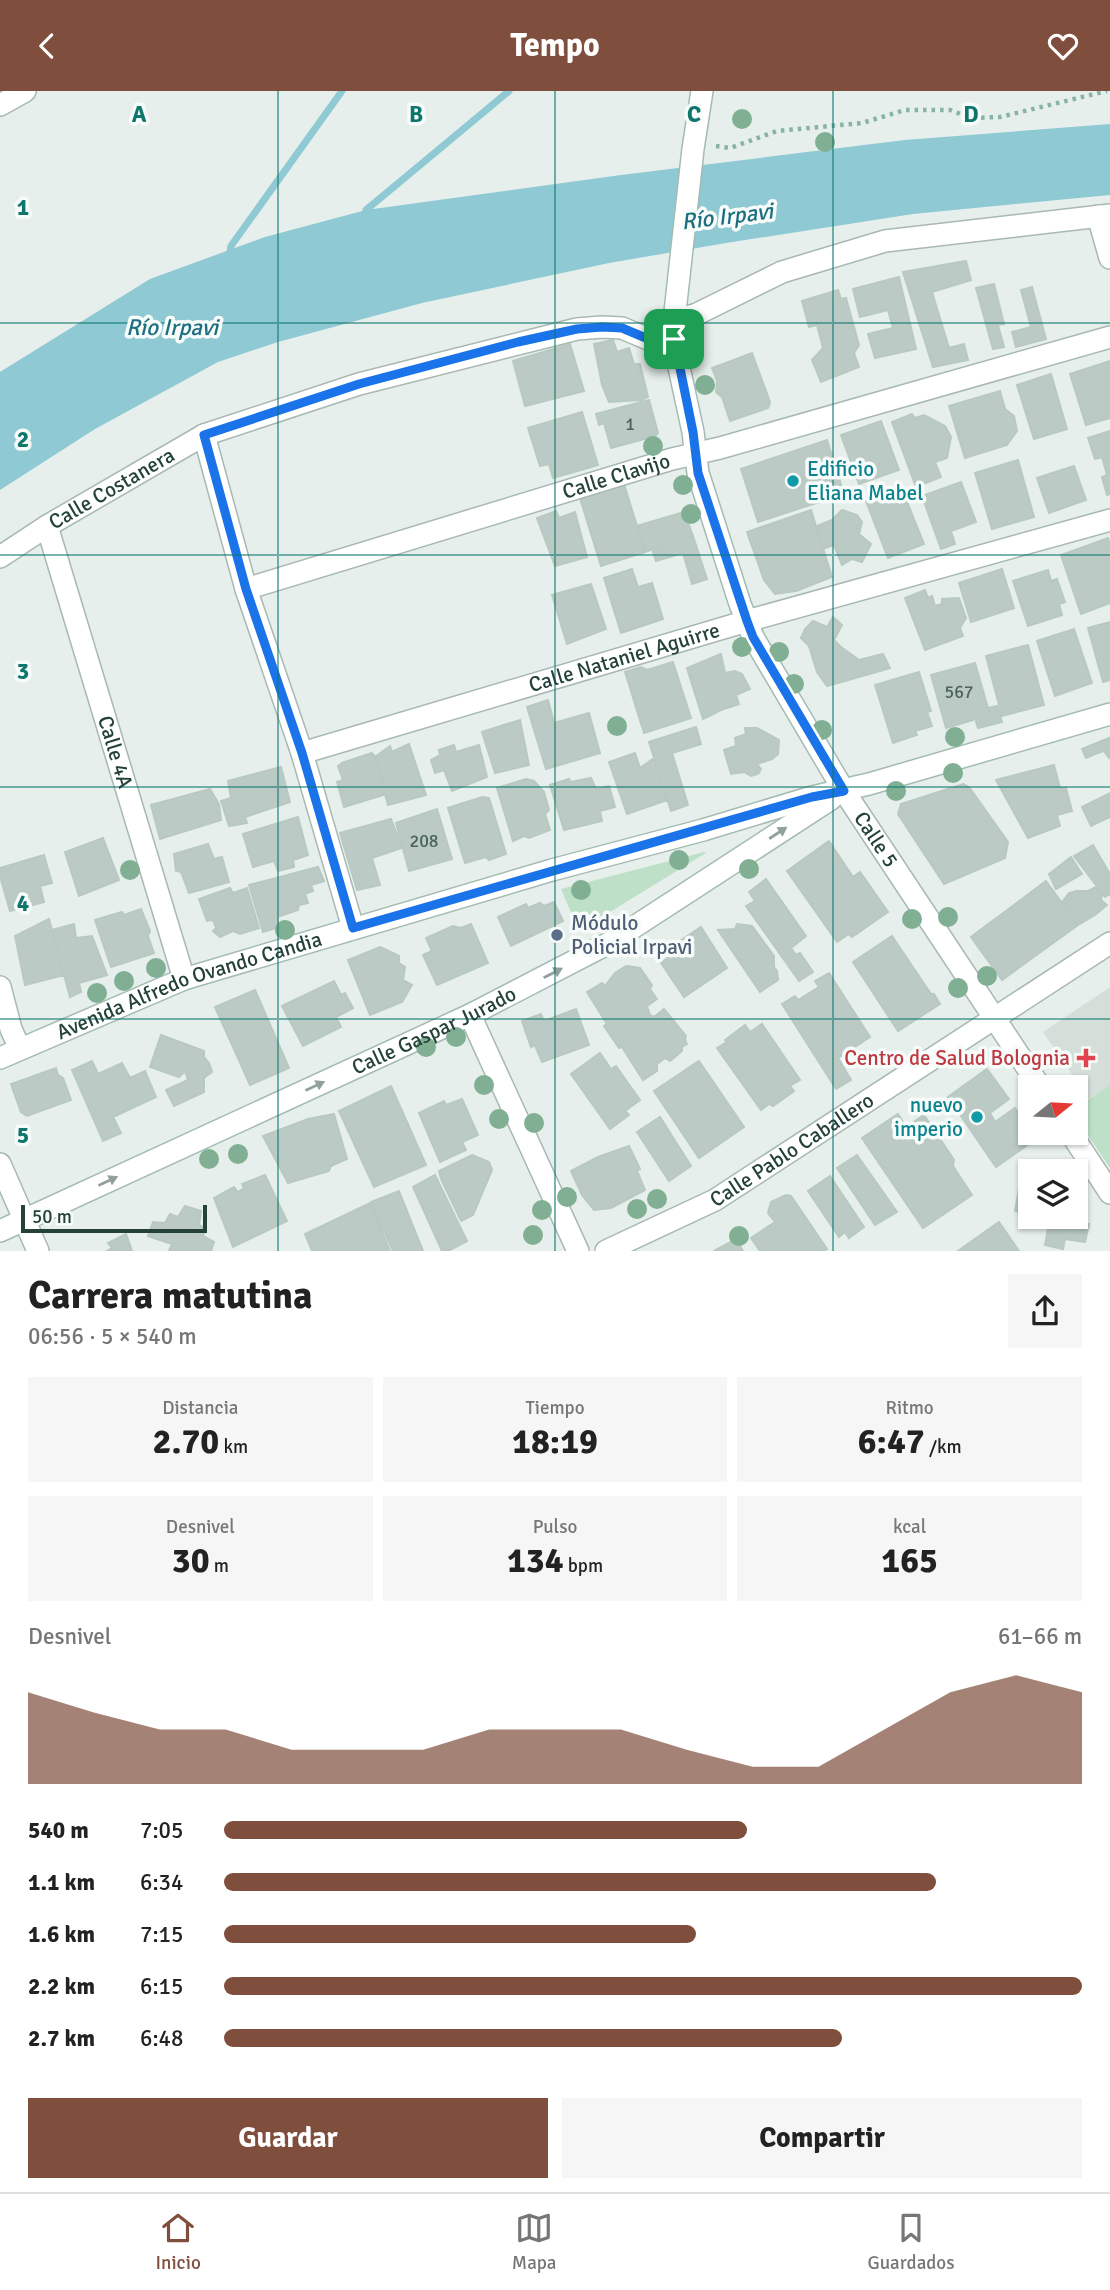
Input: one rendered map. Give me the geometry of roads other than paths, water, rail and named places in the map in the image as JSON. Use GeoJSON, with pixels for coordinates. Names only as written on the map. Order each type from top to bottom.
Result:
{"type":"FeatureCollection","features":[{"type":"Feature","properties":{"kind":"street"},"geometry":{"type":"LineString","coordinates":[[0,105],[25,91]]}},
{"type":"Feature","properties":{"kind":"street","name":"Calle 5"},"geometry":{"type":"LineString","coordinates":[[702,91],[701,147],[676,295],[674,330],[698,473],[747,621],[753,637],[844,791],[1032,1075]]}},
{"type":"Feature","properties":{"kind":"street"},"geometry":{"type":"LineString","coordinates":[[674,330],[697,314],[782,272],[885,241],[1104,216],[1110,258]]}},
{"type":"Feature","properties":{"kind":"street","name":"Calle Costanera"},"geometry":{"type":"LineString","coordinates":[[0,557],[47,526],[204,435],[359,384],[577,329],[622,328],[653,341],[674,330]]}},
{"type":"Feature","properties":{"kind":"street","name":"Calle Clavijo"},"geometry":{"type":"LineString","coordinates":[[246,589],[695,453],[1110,337]]}},
{"type":"Feature","properties":{"kind":"street"},"geometry":{"type":"LineString","coordinates":[[204,435],[246,589],[302,753],[353,928]]}},
{"type":"Feature","properties":{"kind":"street","name":"Calle Nataniel Aguirre"},"geometry":{"type":"LineString","coordinates":[[302,753],[747,621],[1110,520]]}},
{"type":"Feature","properties":{"kind":"street","name":"Calle 4A"},"geometry":{"type":"LineString","coordinates":[[47,526],[184,979]]}},
{"type":"Feature","properties":{"kind":"street","name":"Avenida Alfredo Ovando Candia"},"geometry":{"type":"LineString","coordinates":[[0,1058],[184,979],[353,928],[1110,714]]}},
{"type":"Feature","properties":{"kind":"street","name":"Calle Gaspar Jurado"},"geometry":{"type":"LineString","coordinates":[[0,1231],[470,1014],[611,942],[844,791]]}},
{"type":"Feature","properties":{"kind":"street","name":"Calle Pablo Caballero"},"geometry":{"type":"LineString","coordinates":[[606,1251],[715,1200],[1110,943]]}},
{"type":"Feature","properties":{"kind":"street"},"geometry":{"type":"LineString","coordinates":[[0,987],[11,1029],[20,1049]]}},
{"type":"Feature","properties":{"kind":"street"},"geometry":{"type":"LineString","coordinates":[[470,1014],[578,1251]]}},
{"type":"Feature","properties":{"kind":"street"},"geometry":{"type":"LineString","coordinates":[[1079,1145],[1110,1193]]}},
{"type":"Feature","properties":{"kind":"street"},"geometry":{"type":"LineString","coordinates":[[0,1164],[38,1251]]}},
{"type":"Feature","properties":{"kind":"water","name":"Río Irpavi"},"geometry":{"type":"Polygon","coordinates":[[[1110,124],[1110,195],[913,214],[726,243],[609,263],[422,303],[278,342],[218,362],[95,429],[0,490],[0,372],[150,279],[265,237],[366,210],[621,175],[905,140],[1110,124]]]}},
{"type":"Feature","properties":{"kind":"waterway"},"geometry":{"type":"LineString","coordinates":[[229,258],[231,246],[342,91]]}},
{"type":"Feature","properties":{"kind":"waterway"},"geometry":{"type":"LineString","coordinates":[[364,219],[366,210],[509,91]]}},
{"type":"Feature","properties":{"kind":"place","name":"Edificio Eliana Mabel"},"geometry":{"type":"Point","coordinates":[793,481]}},
{"type":"Feature","properties":{"kind":"place","name":"Módulo Policial Irpavi"},"geometry":{"type":"Point","coordinates":[557,935]}},
{"type":"Feature","properties":{"kind":"place","name":"Centro de Salud Bolognia"},"geometry":{"type":"Point","coordinates":[1086,1058]}},
{"type":"Feature","properties":{"kind":"place","name":"nuevo imperio"},"geometry":{"type":"Point","coordinates":[977,1117]}}]}
